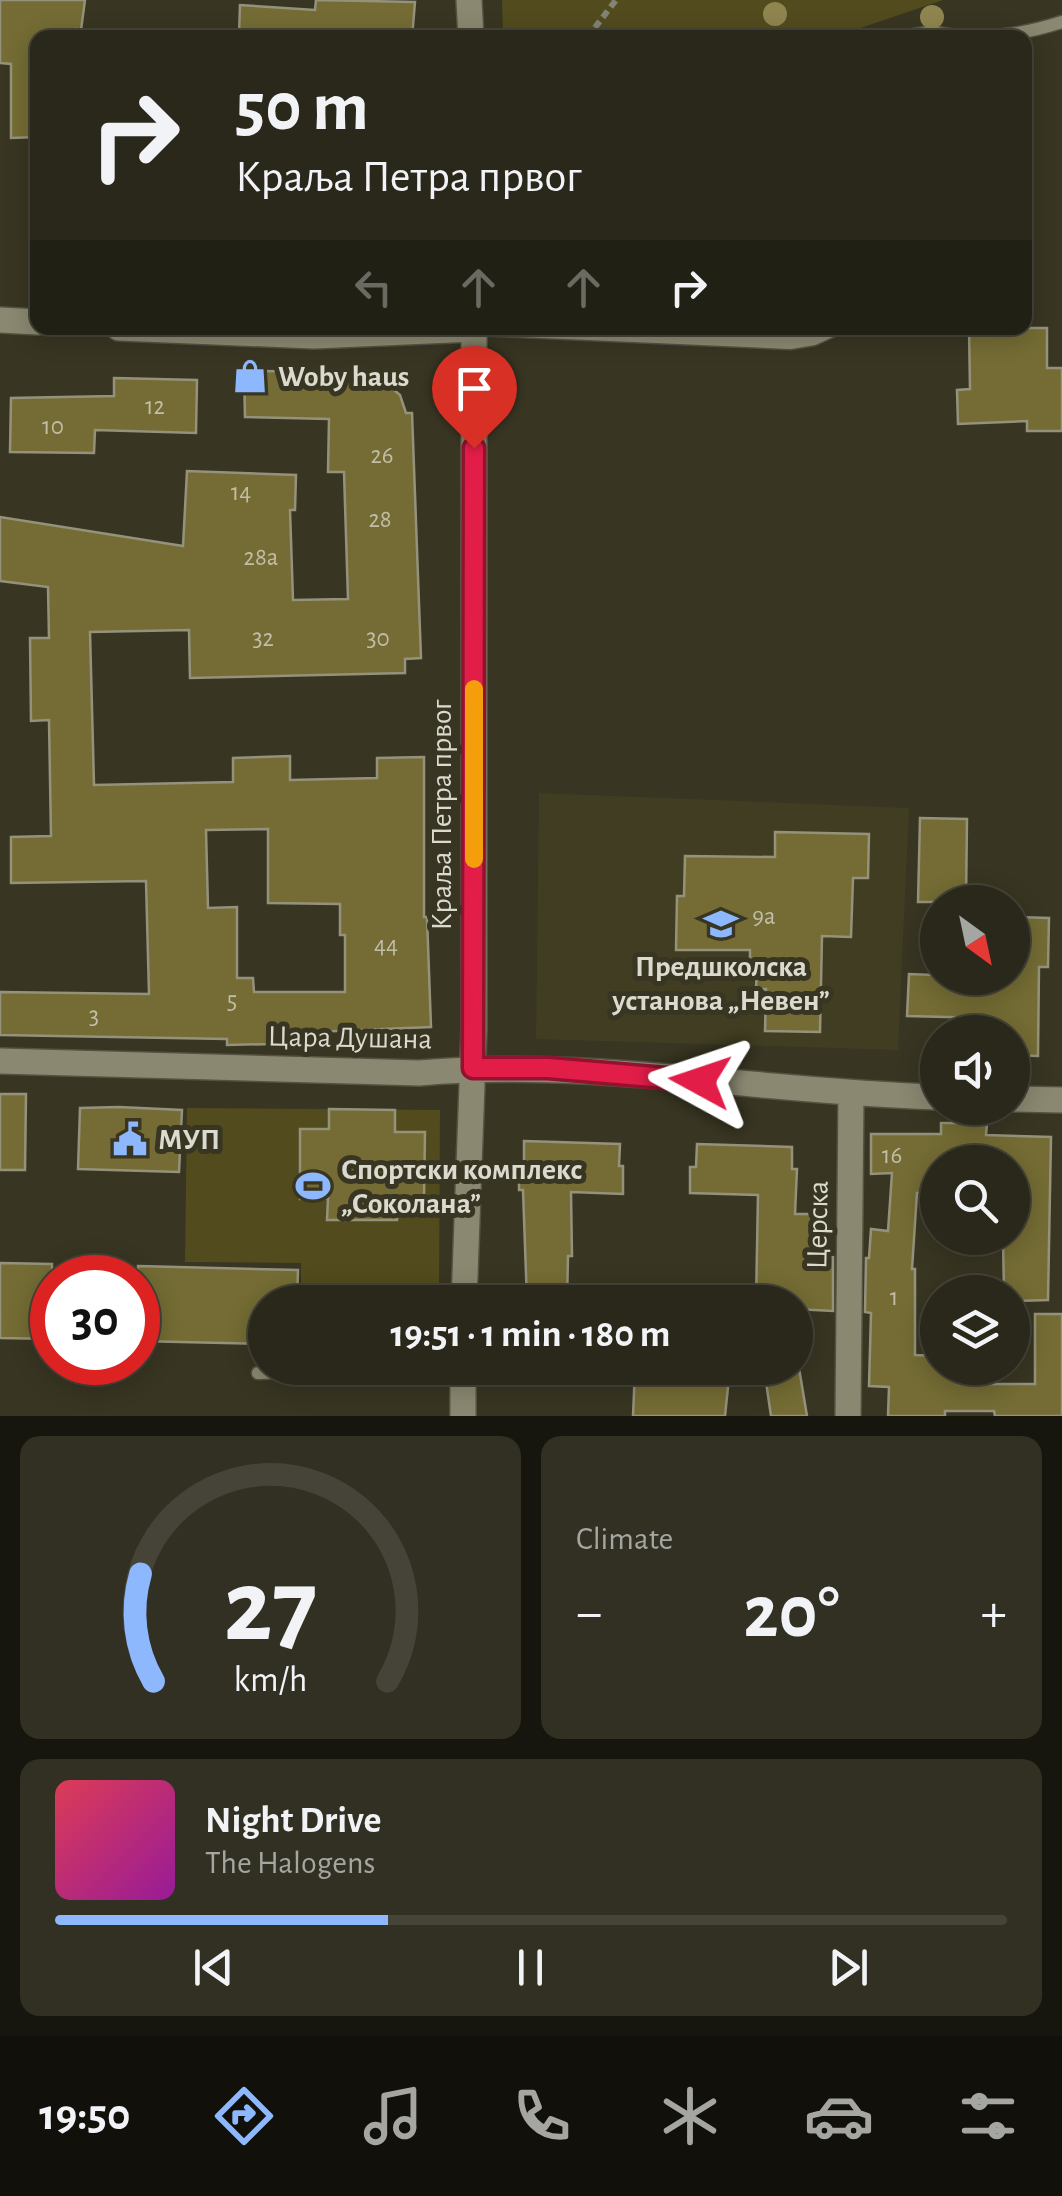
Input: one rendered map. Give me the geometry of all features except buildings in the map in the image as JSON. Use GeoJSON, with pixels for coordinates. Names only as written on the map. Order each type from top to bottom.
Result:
{"type":"FeatureCollection","features":[{"type":"Feature","properties":{"kind":"street"},"geometry":{"type":"LineString","coordinates":[[468,0],[470,30]]}},
{"type":"Feature","properties":{"kind":"street"},"geometry":{"type":"LineString","coordinates":[[0,320],[30,322]]}},
{"type":"Feature","properties":{"kind":"street"},"geometry":{"type":"LineString","coordinates":[[290,335],[334,335]]}},
{"type":"Feature","properties":{"kind":"street","name":"Краља Петра првог"},"geometry":{"type":"LineString","coordinates":[[464,1285],[473,1068],[474,335]]}},
{"type":"Feature","properties":{"kind":"street","name":"Цара Душана"},"geometry":{"type":"LineString","coordinates":[[0,1061],[420,1073],[548,1068],[920,1096]]}},
{"type":"Feature","properties":{"kind":"street","name":"Церска"},"geometry":{"type":"LineString","coordinates":[[848,1416],[851,1094]]}},
{"type":"Feature","properties":{"kind":"street"},"geometry":{"type":"LineString","coordinates":[[1030,1099],[1062,1100]]}},
{"type":"Feature","properties":{"kind":"street"},"geometry":{"type":"LineString","coordinates":[[463,1385],[464,1416]]}},
{"type":"Feature","properties":{"kind":"lane"},"geometry":{"type":"LineString","coordinates":[[1032,31],[1062,22]]}},
{"type":"Feature","properties":{"kind":"lane"},"geometry":{"type":"LineString","coordinates":[[621,335],[790,343],[823,335]]}},
{"type":"Feature","properties":{"kind":"path"},"geometry":{"type":"LineString","coordinates":[[592,30],[616,0]]}},
{"type":"Feature","properties":{"kind":"shaded area"},"geometry":{"type":"Polygon","coordinates":[[[502,0],[943,0],[855,30],[503,30],[502,0]]]}},
{"type":"Feature","properties":{"kind":"shaded area","name":"Предшколска установа „Невен”"},"geometry":{"type":"Polygon","coordinates":[[[539,793],[909,808],[898,1050],[536,1039],[539,793]]]}},
{"type":"Feature","properties":{"kind":"shaded area","name":"Спортски комплекс „Соколана”"},"geometry":{"type":"Polygon","coordinates":[[[187,1108],[440,1110],[439,1285],[301,1285],[301,1263],[185,1262],[187,1108]]]}},
{"type":"Feature","properties":{"kind":"slow traffic"},"geometry":{"type":"LineString","coordinates":[[474,689],[474,859]]}},
{"type":"Feature","properties":{"kind":"place","name":"Woby haus"},"geometry":{"type":"Point","coordinates":[250,376]}},
{"type":"Feature","properties":{"kind":"place","name":"Предшколска установа „Невен”"},"geometry":{"type":"Point","coordinates":[721,924]}},
{"type":"Feature","properties":{"kind":"place","name":"МУП"},"geometry":{"type":"Point","coordinates":[130,1139]}},
{"type":"Feature","properties":{"kind":"place","name":"Спортски комплекс „Соколана”"},"geometry":{"type":"Point","coordinates":[313,1186]}},
{"type":"Feature","properties":{"kind":"route"},"geometry":{"type":"LineString","coordinates":[[474,448],[473,1068],[548,1068],[700,1081]]}}]}
